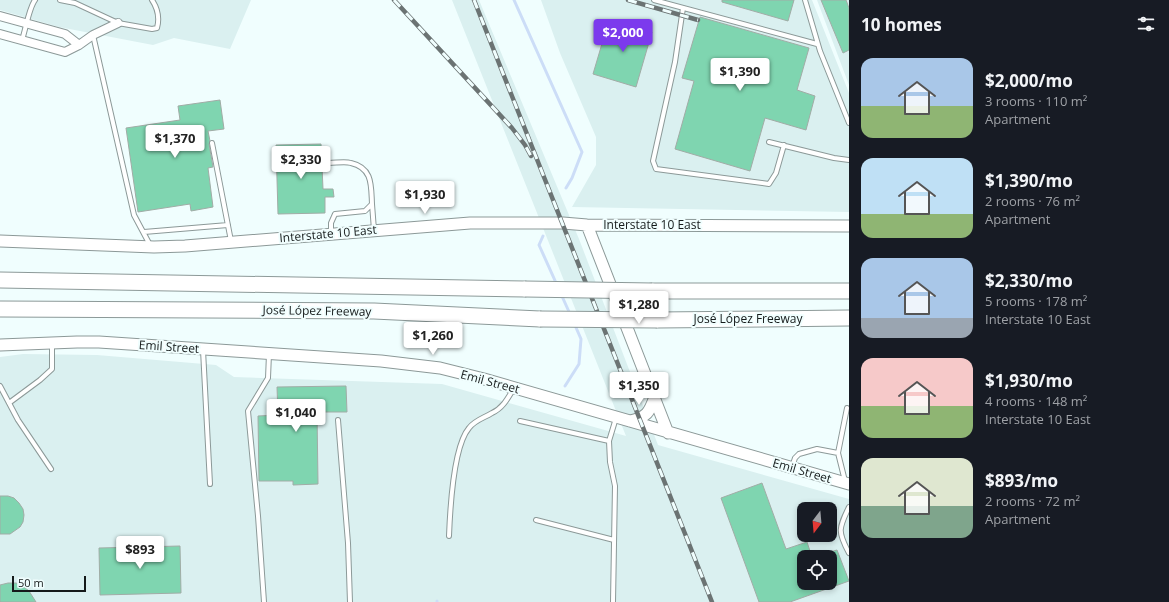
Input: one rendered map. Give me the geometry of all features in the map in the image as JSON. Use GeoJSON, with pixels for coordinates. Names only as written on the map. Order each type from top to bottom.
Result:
{"type":"FeatureCollection","features":[{"type":"Feature","properties":{"kind":"highway"},"geometry":{"type":"LineString","coordinates":[[0,280],[652,291],[849,291]]}},
{"type":"Feature","properties":{"kind":"highway","name":"José López Freeway"},"geometry":{"type":"LineString","coordinates":[[0,308],[374,312],[540,319],[657,320],[849,318]]}},
{"type":"Feature","properties":{"kind":"main road","name":"Interstate 10 East"},"geometry":{"type":"LineString","coordinates":[[0,241],[152,247],[492,222],[562,223],[587,225],[849,226]]}},
{"type":"Feature","properties":{"kind":"main road"},"geometry":{"type":"LineString","coordinates":[[587,225],[668,433]]}},
{"type":"Feature","properties":{"kind":"main road","name":"Emil Street"},"geometry":{"type":"LineString","coordinates":[[1,347],[52,342],[98,342],[432,367],[484,379],[847,484]]}},
{"type":"Feature","properties":{"kind":"main road"},"geometry":{"type":"LineString","coordinates":[[629,422],[646,416],[651,410],[655,398]]}},
{"type":"Feature","properties":{"kind":"street"},"geometry":{"type":"LineString","coordinates":[[0,16],[65,34],[79,45]]}},
{"type":"Feature","properties":{"kind":"street"},"geometry":{"type":"LineString","coordinates":[[0,34],[65,52],[79,45],[93,35],[118,23]]}},
{"type":"Feature","properties":{"kind":"lane"},"geometry":{"type":"LineString","coordinates":[[21,40],[27,24],[31,5],[35,0]]}},
{"type":"Feature","properties":{"kind":"lane"},"geometry":{"type":"LineString","coordinates":[[60,0],[75,1],[118,23],[152,29],[157,28],[159,16],[156,6],[152,0]]}},
{"type":"Feature","properties":{"kind":"lane"},"geometry":{"type":"LineString","coordinates":[[654,0],[817,44]]}},
{"type":"Feature","properties":{"kind":"lane"},"geometry":{"type":"LineString","coordinates":[[805,0],[817,44],[849,123]]}},
{"type":"Feature","properties":{"kind":"lane"},"geometry":{"type":"LineString","coordinates":[[683,8],[675,62],[653,161],[656,169],[769,184],[776,173],[784,145]]}},
{"type":"Feature","properties":{"kind":"lane"},"geometry":{"type":"LineString","coordinates":[[93,35],[134,215],[152,247]]}},
{"type":"Feature","properties":{"kind":"lane"},"geometry":{"type":"LineString","coordinates":[[769,142],[834,158],[849,160]]}},
{"type":"Feature","properties":{"kind":"lane"},"geometry":{"type":"LineString","coordinates":[[212,143],[231,242]]}},
{"type":"Feature","properties":{"kind":"lane"},"geometry":{"type":"LineString","coordinates":[[329,163],[351,163],[365,170],[370,180],[374,231]]}},
{"type":"Feature","properties":{"kind":"lane"},"geometry":{"type":"LineString","coordinates":[[331,234],[331,223],[335,214],[365,212],[372,204]]}},
{"type":"Feature","properties":{"kind":"lane"},"geometry":{"type":"LineString","coordinates":[[144,232],[228,225]]}},
{"type":"Feature","properties":{"kind":"lane"},"geometry":{"type":"LineString","coordinates":[[9,403],[52,369],[52,342]]}},
{"type":"Feature","properties":{"kind":"lane"},"geometry":{"type":"LineString","coordinates":[[203,349],[210,484]]}},
{"type":"Feature","properties":{"kind":"lane"},"geometry":{"type":"LineString","coordinates":[[264,602],[248,411],[268,378],[269,354]]}},
{"type":"Feature","properties":{"kind":"lane"},"geometry":{"type":"LineString","coordinates":[[0,386],[18,420],[51,469]]}},
{"type":"Feature","properties":{"kind":"lane"},"geometry":{"type":"LineString","coordinates":[[448,536],[457,459],[468,429],[478,420],[493,413],[504,404],[514,388]]}},
{"type":"Feature","properties":{"kind":"lane"},"geometry":{"type":"LineString","coordinates":[[847,408],[838,452],[847,484]]}},
{"type":"Feature","properties":{"kind":"lane"},"geometry":{"type":"LineString","coordinates":[[613,602],[615,486],[610,462],[609,441],[616,418]]}},
{"type":"Feature","properties":{"kind":"lane"},"geometry":{"type":"LineString","coordinates":[[338,420],[348,543],[350,602]]}},
{"type":"Feature","properties":{"kind":"lane"},"geometry":{"type":"LineString","coordinates":[[520,421],[609,441]]}},
{"type":"Feature","properties":{"kind":"lane"},"geometry":{"type":"LineString","coordinates":[[792,468],[795,458],[800,454],[817,449],[838,452]]}},
{"type":"Feature","properties":{"kind":"lane"},"geometry":{"type":"LineString","coordinates":[[849,507],[840,528],[844,544],[849,553]]}},
{"type":"Feature","properties":{"kind":"lane"},"geometry":{"type":"LineString","coordinates":[[536,520],[614,540]]}},
{"type":"Feature","properties":{"kind":"shaded area"},"geometry":{"type":"Polygon","coordinates":[[[0,0],[251,0],[230,49],[174,38],[153,45],[59,27],[0,10],[0,0]]]}},
{"type":"Feature","properties":{"kind":"shaded area"},"geometry":{"type":"Polygon","coordinates":[[[452,0],[479,0],[579,239],[658,445],[849,499],[849,602],[0,602],[0,357],[23,354],[97,355],[216,365],[234,377],[442,384],[626,436],[452,0]]]}},
{"type":"Feature","properties":{"kind":"shaded area"},"geometry":{"type":"Polygon","coordinates":[[[541,0],[812,0],[849,93],[849,212],[572,207],[596,165],[596,137],[560,53],[541,0]]]}},
{"type":"Feature","properties":{"kind":"shaded area"},"geometry":{"type":"Polygon","coordinates":[[[817,0],[849,0],[849,85],[817,0]]]}},
{"type":"Feature","properties":{"kind":"building"},"geometry":{"type":"Polygon","coordinates":[[[722,0],[794,0],[788,21],[722,2],[722,0]]]}},
{"type":"Feature","properties":{"kind":"building"},"geometry":{"type":"Polygon","coordinates":[[[821,0],[846,0],[849,8],[849,50],[843,53],[821,0]]]}},
{"type":"Feature","properties":{"kind":"building"},"geometry":{"type":"Polygon","coordinates":[[[700,17],[809,48],[797,90],[815,96],[806,130],[765,118],[750,171],[675,149],[694,81],[682,78],[700,17]]]}},
{"type":"Feature","properties":{"kind":"building"},"geometry":{"type":"Polygon","coordinates":[[[609,20],[652,32],[636,87],[593,74],[609,20]]]}},
{"type":"Feature","properties":{"kind":"building"},"geometry":{"type":"Polygon","coordinates":[[[220,100],[224,129],[208,131],[213,167],[208,168],[213,207],[191,211],[190,204],[138,212],[126,128],[180,120],[178,106],[220,100]]]}},
{"type":"Feature","properties":{"kind":"building"},"geometry":{"type":"Polygon","coordinates":[[[321,144],[323,189],[333,189],[334,197],[325,197],[325,213],[278,214],[276,145],[321,144]]]}},
{"type":"Feature","properties":{"kind":"building"},"geometry":{"type":"Polygon","coordinates":[[[346,386],[347,412],[317,412],[318,484],[293,485],[293,481],[259,481],[258,416],[278,415],[277,387],[346,386]]]}},
{"type":"Feature","properties":{"kind":"building"},"geometry":{"type":"Polygon","coordinates":[[[762,483],[786,549],[807,542],[810,550],[797,550],[797,590],[824,590],[790,602],[759,602],[721,498],[762,483]]]}},
{"type":"Feature","properties":{"kind":"building"},"geometry":{"type":"Polygon","coordinates":[[[0,496],[14,498],[23,509],[23,522],[20,527],[10,534],[0,534],[0,496]]]}},
{"type":"Feature","properties":{"kind":"building"},"geometry":{"type":"Polygon","coordinates":[[[180,546],[181,593],[100,595],[99,548],[180,546]]]}},
{"type":"Feature","properties":{"kind":"building"},"geometry":{"type":"Polygon","coordinates":[[[837,550],[849,581],[837,585],[837,550]]]}},
{"type":"Feature","properties":{"kind":"building"},"geometry":{"type":"Polygon","coordinates":[[[16,583],[23,586],[29,591],[36,602],[0,602],[0,585],[16,583]]]}},
{"type":"Feature","properties":{"kind":"waterway"},"geometry":{"type":"LineString","coordinates":[[514,0],[582,152],[572,178],[566,188]]}},
{"type":"Feature","properties":{"kind":"waterway"},"geometry":{"type":"LineString","coordinates":[[543,236],[539,245],[557,285]]}},
{"type":"Feature","properties":{"kind":"waterway"},"geometry":{"type":"LineString","coordinates":[[561,294],[570,314]]}},
{"type":"Feature","properties":{"kind":"waterway"},"geometry":{"type":"LineString","coordinates":[[565,386],[579,364],[581,339],[574,323]]}},
{"type":"Feature","properties":{"kind":"railway"},"geometry":{"type":"LineString","coordinates":[[394,0],[512,128],[525,145],[531,156]]}},
{"type":"Feature","properties":{"kind":"railway"},"geometry":{"type":"LineString","coordinates":[[474,0],[712,602]]}},
{"type":"Feature","properties":{"kind":"railway"},"geometry":{"type":"LineString","coordinates":[[628,0],[698,20]]}}]}
